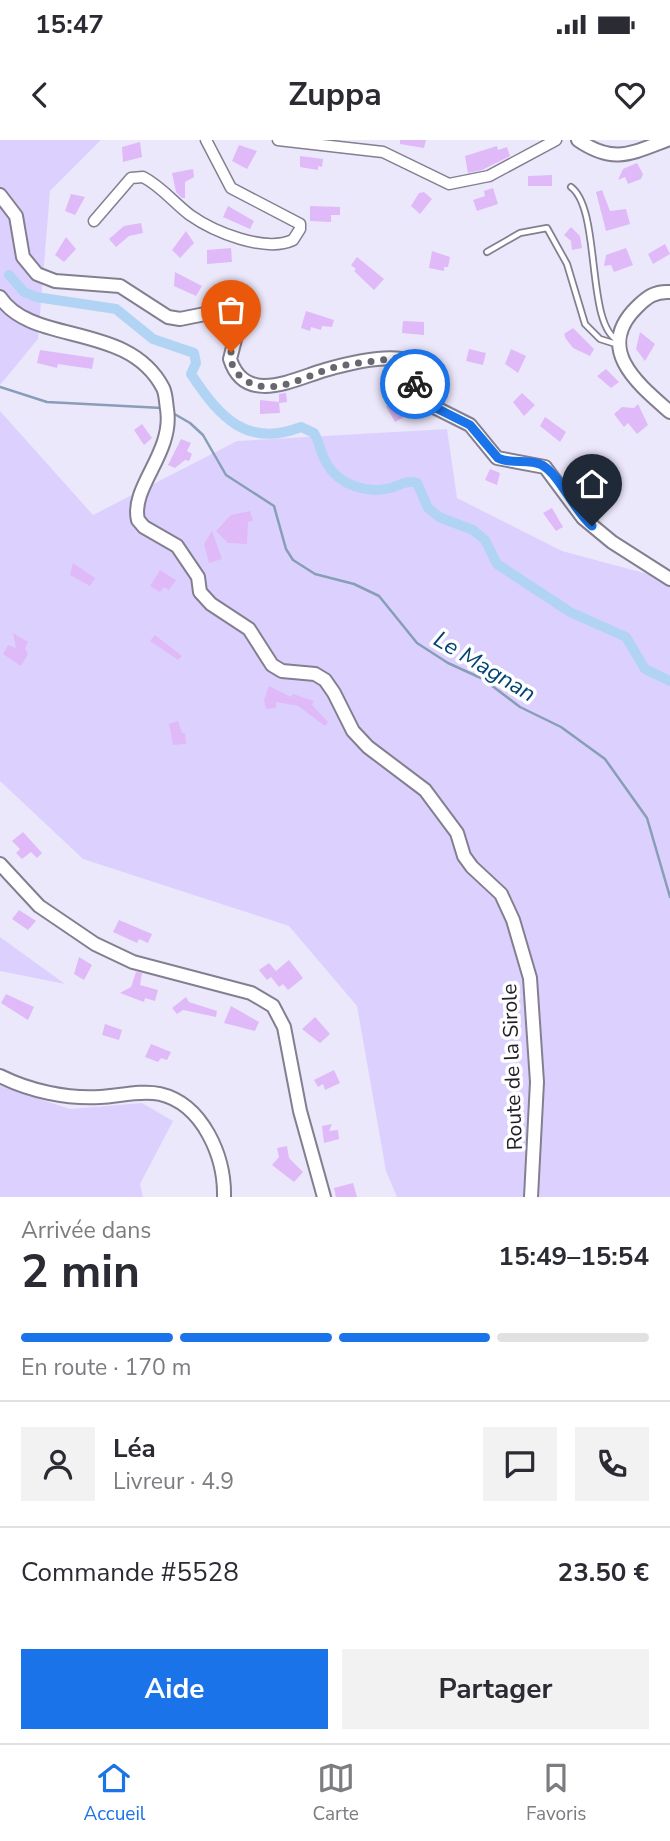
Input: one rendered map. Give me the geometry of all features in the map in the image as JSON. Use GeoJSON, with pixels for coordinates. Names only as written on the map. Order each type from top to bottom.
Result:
{"type":"FeatureCollection","features":[{"type":"Feature","properties":{"kind":"street"},"geometry":{"type":"LineString","coordinates":[[94,221],[131,178],[144,177],[190,215],[212,227],[268,244],[293,240],[300,229],[297,221],[231,188],[206,140]]}},
{"type":"Feature","properties":{"kind":"street"},"geometry":{"type":"LineString","coordinates":[[278,140],[383,152],[449,184],[476,180],[512,166],[556,140]]}},
{"type":"Feature","properties":{"kind":"street"},"geometry":{"type":"LineString","coordinates":[[578,140],[603,154],[616,156],[667,140]]}},
{"type":"Feature","properties":{"kind":"street"},"geometry":{"type":"LineString","coordinates":[[0,195],[16,216],[23,257],[37,275],[55,281],[110,284],[128,289],[168,317],[180,319],[215,312],[234,318],[238,328],[230,359],[238,374],[251,383],[268,387],[284,385],[333,368],[401,359],[428,404],[470,425],[498,458],[545,467],[583,518],[612,542],[670,579]]}},
{"type":"Feature","properties":{"kind":"street"},"geometry":{"type":"LineString","coordinates":[[670,292],[655,293],[640,304],[626,320],[619,343],[629,373],[670,412]]}},
{"type":"Feature","properties":{"kind":"street","name":"Route de la Sirole"},"geometry":{"type":"LineString","coordinates":[[0,297],[15,314],[33,323],[72,331],[126,352],[151,372],[164,390],[168,438],[139,498],[138,520],[144,527],[177,546],[194,570],[200,592],[211,604],[249,629],[272,665],[282,671],[315,674],[325,680],[334,692],[353,732],[368,747],[425,790],[457,833],[464,856],[472,867],[501,894],[513,920],[530,978],[537,1082],[531,1197]]}},
{"type":"Feature","properties":{"kind":"street"},"geometry":{"type":"LineString","coordinates":[[0,864],[46,912],[104,949],[133,962],[243,990],[274,1006],[284,1027],[300,1111],[324,1197]]}},
{"type":"Feature","properties":{"kind":"street"},"geometry":{"type":"LineString","coordinates":[[0,1076],[24,1086],[61,1094],[99,1097],[151,1093],[178,1101],[194,1113],[209,1137],[221,1165],[224,1197]]}},
{"type":"Feature","properties":{"kind":"lane"},"geometry":{"type":"LineString","coordinates":[[571,187],[583,205],[596,294],[611,335],[619,343]]}},
{"type":"Feature","properties":{"kind":"lane"},"geometry":{"type":"LineString","coordinates":[[487,252],[520,233],[547,228],[568,264],[585,324],[600,340],[619,343]]}},
{"type":"Feature","properties":{"kind":"shaded area"},"geometry":{"type":"Polygon","coordinates":[[[0,140],[101,140],[50,191],[38,339],[0,385],[0,140]]]}},
{"type":"Feature","properties":{"kind":"shaded area"},"geometry":{"type":"Polygon","coordinates":[[[0,411],[93,515],[237,441],[447,429],[457,498],[562,551],[670,580],[670,1197],[397,1197],[386,1171],[357,1006],[289,926],[83,859],[0,781],[0,411]]]}},
{"type":"Feature","properties":{"kind":"shaded area"},"geometry":{"type":"Polygon","coordinates":[[[0,937],[65,984],[0,971],[0,937]]]}},
{"type":"Feature","properties":{"kind":"shaded area"},"geometry":{"type":"Polygon","coordinates":[[[0,1086],[70,1109],[142,1103],[173,1121],[140,1184],[143,1197],[0,1197],[0,1086]]]}},
{"type":"Feature","properties":{"kind":"building"},"geometry":{"type":"Polygon","coordinates":[[[400,140],[426,140],[424,148],[400,144],[400,140]]]}},
{"type":"Feature","properties":{"kind":"building"},"geometry":{"type":"Polygon","coordinates":[[[140,142],[142,157],[123,162],[122,147],[140,142]]]}},
{"type":"Feature","properties":{"kind":"building"},"geometry":{"type":"Polygon","coordinates":[[[239,145],[257,151],[247,169],[232,161],[239,145]]]}},
{"type":"Feature","properties":{"kind":"building"},"geometry":{"type":"Polygon","coordinates":[[[497,146],[498,150],[507,147],[510,156],[482,170],[468,173],[465,156],[497,146]]]}},
{"type":"Feature","properties":{"kind":"building"},"geometry":{"type":"Polygon","coordinates":[[[300,156],[323,159],[322,167],[318,166],[318,170],[300,167],[300,156]]]}},
{"type":"Feature","properties":{"kind":"building"},"geometry":{"type":"Polygon","coordinates":[[[637,163],[643,174],[641,179],[628,184],[625,177],[618,180],[623,169],[637,163]]]}},
{"type":"Feature","properties":{"kind":"building"},"geometry":{"type":"Polygon","coordinates":[[[193,169],[194,177],[185,182],[185,198],[182,198],[176,192],[172,173],[193,169]]]}},
{"type":"Feature","properties":{"kind":"building"},"geometry":{"type":"Polygon","coordinates":[[[552,175],[552,186],[528,186],[528,176],[552,175]]]}},
{"type":"Feature","properties":{"kind":"building"},"geometry":{"type":"Polygon","coordinates":[[[493,188],[498,204],[477,211],[473,200],[485,196],[484,191],[493,188]]]}},
{"type":"Feature","properties":{"kind":"building"},"geometry":{"type":"Polygon","coordinates":[[[602,190],[610,211],[626,209],[630,224],[606,231],[596,192],[602,190]]]}},
{"type":"Feature","properties":{"kind":"building"},"geometry":{"type":"Polygon","coordinates":[[[424,192],[432,199],[420,214],[411,206],[419,193],[424,192]]]}},
{"type":"Feature","properties":{"kind":"building"},"geometry":{"type":"Polygon","coordinates":[[[71,194],[85,197],[75,215],[65,211],[71,194]]]}},
{"type":"Feature","properties":{"kind":"building"},"geometry":{"type":"Polygon","coordinates":[[[228,206],[254,221],[250,229],[223,217],[228,206]]]}},
{"type":"Feature","properties":{"kind":"building"},"geometry":{"type":"Polygon","coordinates":[[[310,206],[340,207],[340,215],[331,215],[331,222],[310,221],[310,206]]]}},
{"type":"Feature","properties":{"kind":"building"},"geometry":{"type":"Polygon","coordinates":[[[141,223],[143,233],[129,236],[116,247],[109,239],[124,226],[141,223]]]}},
{"type":"Feature","properties":{"kind":"building"},"geometry":{"type":"Polygon","coordinates":[[[571,227],[580,236],[582,248],[572,250],[571,241],[564,235],[571,227]]]}},
{"type":"Feature","properties":{"kind":"building"},"geometry":{"type":"Polygon","coordinates":[[[186,231],[194,243],[180,258],[172,250],[186,231]]]}},
{"type":"Feature","properties":{"kind":"building"},"geometry":{"type":"Polygon","coordinates":[[[66,237],[76,249],[64,262],[55,255],[66,237]]]}},
{"type":"Feature","properties":{"kind":"building"},"geometry":{"type":"Polygon","coordinates":[[[665,244],[670,254],[653,264],[648,254],[665,244]]]}},
{"type":"Feature","properties":{"kind":"building"},"geometry":{"type":"Polygon","coordinates":[[[231,248],[232,262],[207,264],[207,250],[231,248]]]}},
{"type":"Feature","properties":{"kind":"building"},"geometry":{"type":"Polygon","coordinates":[[[626,248],[633,265],[614,272],[611,265],[604,266],[606,255],[626,248]]]}},
{"type":"Feature","properties":{"kind":"building"},"geometry":{"type":"Polygon","coordinates":[[[432,251],[450,257],[448,267],[444,267],[444,271],[429,268],[432,251]]]}},
{"type":"Feature","properties":{"kind":"building"},"geometry":{"type":"Polygon","coordinates":[[[357,257],[384,279],[374,290],[354,271],[356,269],[351,265],[357,257]]]}},
{"type":"Feature","properties":{"kind":"building"},"geometry":{"type":"Polygon","coordinates":[[[175,272],[202,286],[196,296],[174,286],[175,272]]]}},
{"type":"Feature","properties":{"kind":"building"},"geometry":{"type":"Polygon","coordinates":[[[306,311],[334,320],[332,327],[322,326],[321,330],[311,327],[310,331],[301,328],[306,311]]]}},
{"type":"Feature","properties":{"kind":"building"},"geometry":{"type":"Polygon","coordinates":[[[403,321],[424,322],[424,335],[402,333],[403,321]]]}},
{"type":"Feature","properties":{"kind":"building"},"geometry":{"type":"Polygon","coordinates":[[[573,328],[594,349],[590,356],[573,348],[566,339],[564,334],[573,328]]]}},
{"type":"Feature","properties":{"kind":"building"},"geometry":{"type":"Polygon","coordinates":[[[640,332],[655,344],[645,361],[636,349],[640,332]]]}},
{"type":"Feature","properties":{"kind":"building"},"geometry":{"type":"Polygon","coordinates":[[[469,349],[486,353],[483,365],[466,361],[469,349]]]}},
{"type":"Feature","properties":{"kind":"building"},"geometry":{"type":"Polygon","coordinates":[[[511,349],[526,356],[518,373],[505,364],[511,349]]]}},
{"type":"Feature","properties":{"kind":"building"},"geometry":{"type":"Polygon","coordinates":[[[40,350],[94,358],[92,369],[58,364],[57,368],[37,363],[40,350]]]}},
{"type":"Feature","properties":{"kind":"building"},"geometry":{"type":"Polygon","coordinates":[[[606,369],[619,382],[611,388],[597,376],[606,369]]]}},
{"type":"Feature","properties":{"kind":"building"},"geometry":{"type":"Polygon","coordinates":[[[286,393],[287,402],[279,403],[280,413],[260,414],[260,400],[279,402],[279,394],[286,393]]]}},
{"type":"Feature","properties":{"kind":"building"},"geometry":{"type":"Polygon","coordinates":[[[522,393],[535,405],[524,416],[513,402],[522,393]]]}},
{"type":"Feature","properties":{"kind":"building"},"geometry":{"type":"Polygon","coordinates":[[[405,395],[414,411],[395,422],[386,406],[405,395]]]}},
{"type":"Feature","properties":{"kind":"building"},"geometry":{"type":"Polygon","coordinates":[[[638,404],[648,425],[637,434],[628,423],[624,427],[614,414],[622,407],[634,408],[638,404]]]}},
{"type":"Feature","properties":{"kind":"building"},"geometry":{"type":"Polygon","coordinates":[[[545,417],[566,432],[560,442],[540,426],[545,417]]]}},
{"type":"Feature","properties":{"kind":"building"},"geometry":{"type":"Polygon","coordinates":[[[142,424],[152,438],[144,445],[134,430],[142,424]]]}},
{"type":"Feature","properties":{"kind":"building"},"geometry":{"type":"Polygon","coordinates":[[[181,439],[191,443],[187,451],[192,454],[189,461],[185,460],[175,468],[168,465],[181,439]]]}},
{"type":"Feature","properties":{"kind":"building"},"geometry":{"type":"Polygon","coordinates":[[[490,469],[500,473],[497,485],[485,480],[490,469]]]}},
{"type":"Feature","properties":{"kind":"building"},"geometry":{"type":"Polygon","coordinates":[[[605,471],[614,484],[598,493],[590,478],[605,471]]]}},
{"type":"Feature","properties":{"kind":"building"},"geometry":{"type":"Polygon","coordinates":[[[552,508],[563,527],[556,531],[543,513],[552,508]]]}},
{"type":"Feature","properties":{"kind":"building"},"geometry":{"type":"Polygon","coordinates":[[[250,511],[253,521],[248,522],[247,544],[228,543],[216,531],[231,515],[250,511]]]}},
{"type":"Feature","properties":{"kind":"building"},"geometry":{"type":"Polygon","coordinates":[[[212,531],[222,559],[209,563],[204,544],[212,531]]]}},
{"type":"Feature","properties":{"kind":"building"},"geometry":{"type":"Polygon","coordinates":[[[73,563],[95,578],[90,586],[70,575],[73,563]]]}},
{"type":"Feature","properties":{"kind":"building"},"geometry":{"type":"Polygon","coordinates":[[[160,570],[176,580],[169,590],[164,587],[160,592],[150,586],[160,570]]]}},
{"type":"Feature","properties":{"kind":"building"},"geometry":{"type":"Polygon","coordinates":[[[13,633],[28,642],[25,648],[28,654],[21,666],[3,654],[8,645],[16,648],[13,633]]]}},
{"type":"Feature","properties":{"kind":"building"},"geometry":{"type":"Polygon","coordinates":[[[155,635],[182,656],[178,660],[150,641],[155,635]]]}},
{"type":"Feature","properties":{"kind":"building"},"geometry":{"type":"Polygon","coordinates":[[[269,686],[291,697],[293,694],[314,701],[312,705],[328,722],[325,726],[298,706],[276,702],[276,708],[266,709],[264,700],[269,686]]]}},
{"type":"Feature","properties":{"kind":"building"},"geometry":{"type":"Polygon","coordinates":[[[178,721],[182,733],[185,733],[186,744],[173,745],[169,724],[178,721]]]}},
{"type":"Feature","properties":{"kind":"building"},"geometry":{"type":"Polygon","coordinates":[[[23,832],[42,853],[37,858],[31,852],[22,859],[16,853],[20,849],[12,841],[23,832]]]}},
{"type":"Feature","properties":{"kind":"building"},"geometry":{"type":"Polygon","coordinates":[[[19,910],[36,921],[28,930],[12,919],[19,910]]]}},
{"type":"Feature","properties":{"kind":"building"},"geometry":{"type":"Polygon","coordinates":[[[119,920],[152,934],[148,943],[139,939],[137,943],[113,932],[119,920]]]}},
{"type":"Feature","properties":{"kind":"building"},"geometry":{"type":"Polygon","coordinates":[[[79,957],[92,965],[84,980],[74,974],[79,957]]]}},
{"type":"Feature","properties":{"kind":"building"},"geometry":{"type":"Polygon","coordinates":[[[289,960],[303,978],[288,990],[283,984],[279,987],[271,977],[267,980],[259,970],[269,963],[276,971],[289,960]]]}},
{"type":"Feature","properties":{"kind":"building"},"geometry":{"type":"Polygon","coordinates":[[[136,972],[142,973],[140,985],[158,990],[155,1001],[145,998],[144,1002],[120,993],[131,987],[136,972]]]}},
{"type":"Feature","properties":{"kind":"building"},"geometry":{"type":"Polygon","coordinates":[[[6,994],[34,1007],[28,1020],[1,1003],[6,994]]]}},
{"type":"Feature","properties":{"kind":"building"},"geometry":{"type":"Polygon","coordinates":[[[186,997],[189,1002],[217,1011],[216,1017],[183,1010],[177,1014],[172,1008],[186,997]]]}},
{"type":"Feature","properties":{"kind":"building"},"geometry":{"type":"Polygon","coordinates":[[[231,1006],[259,1022],[255,1031],[224,1023],[231,1006]]]}},
{"type":"Feature","properties":{"kind":"building"},"geometry":{"type":"Polygon","coordinates":[[[315,1017],[330,1034],[320,1043],[302,1029],[315,1017]]]}},
{"type":"Feature","properties":{"kind":"building"},"geometry":{"type":"Polygon","coordinates":[[[105,1024],[122,1030],[119,1040],[102,1035],[105,1024]]]}},
{"type":"Feature","properties":{"kind":"building"},"geometry":{"type":"Polygon","coordinates":[[[151,1044],[171,1052],[167,1060],[161,1058],[158,1062],[145,1057],[151,1044]]]}},
{"type":"Feature","properties":{"kind":"building"},"geometry":{"type":"Polygon","coordinates":[[[334,1070],[340,1083],[325,1090],[323,1084],[318,1087],[314,1080],[334,1070]]]}},
{"type":"Feature","properties":{"kind":"building"},"geometry":{"type":"Polygon","coordinates":[[[332,1124],[329,1131],[338,1130],[339,1139],[324,1143],[322,1126],[332,1124]]]}},
{"type":"Feature","properties":{"kind":"building"},"geometry":{"type":"Polygon","coordinates":[[[287,1146],[289,1158],[303,1172],[294,1182],[272,1165],[279,1157],[277,1148],[287,1146]]]}},
{"type":"Feature","properties":{"kind":"building"},"geometry":{"type":"Polygon","coordinates":[[[353,1183],[357,1197],[336,1197],[334,1188],[353,1183]]]}},
{"type":"Feature","properties":{"kind":"waterway"},"geometry":{"type":"LineString","coordinates":[[9,275],[24,292],[36,297],[116,309],[153,339],[194,353],[196,363],[191,374],[224,416],[250,431],[265,434],[282,433],[301,427],[314,433],[327,464],[346,482],[373,490],[391,488],[407,482],[417,483],[428,508],[439,517],[473,530],[485,540],[497,564],[570,612],[626,637],[645,669],[670,681]]}},
{"type":"Feature","properties":{"kind":"waterway","name":"Le Magnan"},"geometry":{"type":"LineString","coordinates":[[0,387],[47,402],[162,408]]}},
{"type":"Feature","properties":{"kind":"waterway","name":"Le Magnan"},"geometry":{"type":"LineString","coordinates":[[171,412],[190,423],[203,435],[226,475],[274,506],[286,549],[293,560],[315,574],[354,584],[379,596],[417,643],[448,663],[483,679],[520,707],[561,727],[605,759],[647,818],[670,897]]}},
{"type":"Feature","properties":{"kind":"way so far"},"geometry":{"type":"LineString","coordinates":[[231,352],[233,368],[244,379],[259,386],[284,385],[333,368],[397,358],[405,363],[415,384]]}},
{"type":"Feature","properties":{"kind":"route"},"geometry":{"type":"LineString","coordinates":[[415,384],[428,404],[470,425],[487,450],[498,458],[504,461],[535,463],[548,469],[572,505],[592,526]]}}]}
